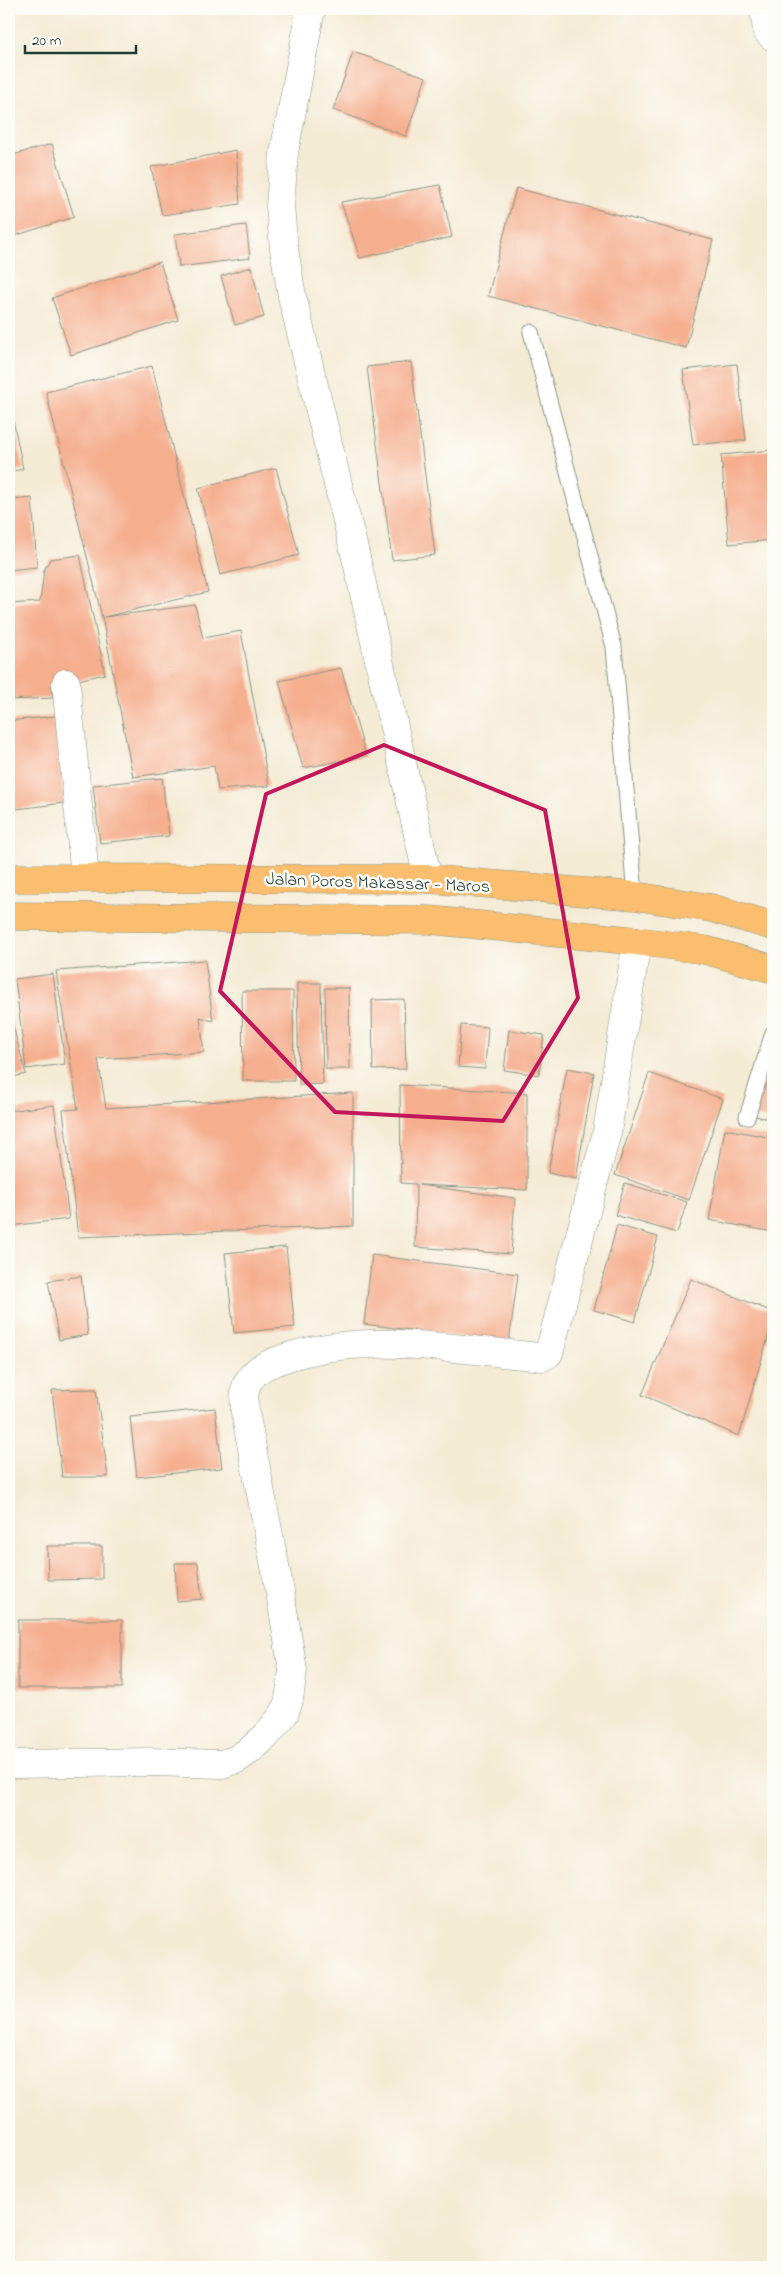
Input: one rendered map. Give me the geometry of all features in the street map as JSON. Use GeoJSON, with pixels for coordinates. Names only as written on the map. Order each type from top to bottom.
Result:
{"type":"FeatureCollection","features":[{"type":"Feature","properties":{"kind":"highway","name":"Jalan Poros Makassar - Maros"},"geometry":{"type":"LineString","coordinates":[[9,878],[428,879],[635,896],[712,908],[773,926]]}},
{"type":"Feature","properties":{"kind":"highway","name":"Jalan Poros Makassar - Maros"},"geometry":{"type":"LineString","coordinates":[[9,916],[430,920],[637,941],[705,950],[773,969]]}},
{"type":"Feature","properties":{"kind":"street"},"geometry":{"type":"LineString","coordinates":[[311,9],[284,153],[280,207],[284,249],[292,296],[358,566],[428,879]]}},
{"type":"Feature","properties":{"kind":"street"},"geometry":{"type":"LineString","coordinates":[[764,9],[767,31],[773,37]]}},
{"type":"Feature","properties":{"kind":"street"},"geometry":{"type":"LineString","coordinates":[[66,683],[85,877]]}},
{"type":"Feature","properties":{"kind":"street"},"geometry":{"type":"LineString","coordinates":[[9,1764],[222,1764],[237,1759],[250,1750],[284,1714],[289,1700],[293,1670],[280,1592],[244,1412],[244,1396],[247,1384],[262,1366],[299,1353],[363,1344],[405,1345],[542,1357],[549,1353],[607,1132],[637,941]]}},
{"type":"Feature","properties":{"kind":"lane"},"geometry":{"type":"LineString","coordinates":[[531,332],[614,647],[635,896]]}},
{"type":"Feature","properties":{"kind":"lane"},"geometry":{"type":"LineString","coordinates":[[747,1117],[773,1034]]}},
{"type":"Feature","properties":{"kind":"highlighted area"},"geometry":{"type":"Polygon","coordinates":[[[384,745],[545,810],[578,998],[503,1121],[335,1112],[220,991],[266,794],[384,745]]]}},
{"type":"Feature","properties":{"kind":"building"},"geometry":{"type":"Polygon","coordinates":[[[353,52],[426,77],[406,136],[333,110],[353,52]]]}},
{"type":"Feature","properties":{"kind":"building"},"geometry":{"type":"Polygon","coordinates":[[[52,144],[74,217],[14,236],[9,219],[9,156],[52,144]]]}},
{"type":"Feature","properties":{"kind":"building"},"geometry":{"type":"Polygon","coordinates":[[[236,150],[240,204],[162,215],[151,167],[236,150]]]}},
{"type":"Feature","properties":{"kind":"building"},"geometry":{"type":"Polygon","coordinates":[[[440,185],[452,237],[360,258],[341,202],[440,185]]]}},
{"type":"Feature","properties":{"kind":"building"},"geometry":{"type":"Polygon","coordinates":[[[516,188],[713,240],[686,348],[488,296],[516,188]]]}},
{"type":"Feature","properties":{"kind":"building"},"geometry":{"type":"Polygon","coordinates":[[[246,225],[250,258],[179,267],[175,234],[246,225]]]}},
{"type":"Feature","properties":{"kind":"building"},"geometry":{"type":"Polygon","coordinates":[[[160,262],[178,320],[71,355],[52,298],[160,262]]]}},
{"type":"Feature","properties":{"kind":"building"},"geometry":{"type":"Polygon","coordinates":[[[251,267],[264,317],[235,325],[221,276],[251,267]]]}},
{"type":"Feature","properties":{"kind":"building"},"geometry":{"type":"Polygon","coordinates":[[[411,362],[435,555],[392,560],[367,367],[411,362]]]}},
{"type":"Feature","properties":{"kind":"building"},"geometry":{"type":"Polygon","coordinates":[[[737,364],[746,440],[693,445],[683,370],[737,364]]]}},
{"type":"Feature","properties":{"kind":"building"},"geometry":{"type":"Polygon","coordinates":[[[152,366],[208,592],[104,617],[195,605],[203,638],[241,631],[269,786],[218,790],[214,766],[133,777],[102,617],[46,392],[152,366]]]}},
{"type":"Feature","properties":{"kind":"building"},"geometry":{"type":"Polygon","coordinates":[[[9,399],[23,469],[9,472],[9,399]]]}},
{"type":"Feature","properties":{"kind":"building"},"geometry":{"type":"Polygon","coordinates":[[[773,450],[773,540],[729,544],[721,455],[773,450]]]}},
{"type":"Feature","properties":{"kind":"building"},"geometry":{"type":"Polygon","coordinates":[[[276,468],[299,555],[220,575],[198,488],[276,468]]]}},
{"type":"Feature","properties":{"kind":"building"},"geometry":{"type":"Polygon","coordinates":[[[32,498],[37,567],[9,570],[9,500],[32,498]]]}},
{"type":"Feature","properties":{"kind":"building"},"geometry":{"type":"Polygon","coordinates":[[[80,555],[105,674],[51,686],[53,698],[9,700],[9,604],[40,602],[44,570],[50,559],[80,555]]]}},
{"type":"Feature","properties":{"kind":"building"},"geometry":{"type":"Polygon","coordinates":[[[341,668],[366,756],[303,768],[279,681],[341,668]]]}},
{"type":"Feature","properties":{"kind":"building"},"geometry":{"type":"Polygon","coordinates":[[[56,716],[64,803],[9,810],[9,721],[56,716]]]}},
{"type":"Feature","properties":{"kind":"building"},"geometry":{"type":"Polygon","coordinates":[[[162,778],[169,836],[100,843],[93,785],[162,778]]]}},
{"type":"Feature","properties":{"kind":"building"},"geometry":{"type":"Polygon","coordinates":[[[205,960],[213,1021],[200,1017],[204,1052],[98,1059],[106,1108],[353,1093],[353,1226],[78,1237],[63,1110],[78,1109],[56,971],[205,960]]]}},
{"type":"Feature","properties":{"kind":"building"},"geometry":{"type":"Polygon","coordinates":[[[53,974],[65,1064],[26,1069],[15,979],[53,974]]]}},
{"type":"Feature","properties":{"kind":"building"},"geometry":{"type":"Polygon","coordinates":[[[297,983],[321,983],[323,1084],[299,1085],[297,983]]]}},
{"type":"Feature","properties":{"kind":"building"},"geometry":{"type":"Polygon","coordinates":[[[325,988],[349,988],[350,1069],[326,1069],[325,988]]]}},
{"type":"Feature","properties":{"kind":"building"},"geometry":{"type":"Polygon","coordinates":[[[242,991],[293,991],[294,1081],[243,1081],[242,991]]]}},
{"type":"Feature","properties":{"kind":"building"},"geometry":{"type":"Polygon","coordinates":[[[404,999],[406,1069],[373,1070],[372,1000],[404,999]]]}},
{"type":"Feature","properties":{"kind":"building"},"geometry":{"type":"Polygon","coordinates":[[[9,1011],[26,1074],[9,1078],[9,1011]]]}},
{"type":"Feature","properties":{"kind":"building"},"geometry":{"type":"Polygon","coordinates":[[[461,1025],[488,1027],[485,1069],[458,1067],[461,1025]]]}},
{"type":"Feature","properties":{"kind":"building"},"geometry":{"type":"Polygon","coordinates":[[[509,1030],[544,1035],[539,1075],[504,1070],[509,1030]]]}},
{"type":"Feature","properties":{"kind":"building"},"geometry":{"type":"Polygon","coordinates":[[[567,1068],[594,1073],[576,1179],[548,1173],[567,1068]]]}},
{"type":"Feature","properties":{"kind":"building"},"geometry":{"type":"Polygon","coordinates":[[[649,1073],[723,1099],[689,1200],[615,1175],[649,1073]]]}},
{"type":"Feature","properties":{"kind":"building"},"geometry":{"type":"Polygon","coordinates":[[[762,1083],[773,1086],[773,1120],[755,1116],[762,1083]]]}},
{"type":"Feature","properties":{"kind":"building"},"geometry":{"type":"Polygon","coordinates":[[[400,1085],[527,1093],[527,1190],[419,1185],[515,1198],[511,1254],[415,1247],[416,1184],[401,1183],[400,1085]]]}},
{"type":"Feature","properties":{"kind":"building"},"geometry":{"type":"Polygon","coordinates":[[[54,1105],[69,1219],[9,1226],[9,1111],[54,1105]]]}},
{"type":"Feature","properties":{"kind":"building"},"geometry":{"type":"Polygon","coordinates":[[[725,1129],[773,1138],[773,1232],[709,1220],[725,1129]]]}},
{"type":"Feature","properties":{"kind":"building"},"geometry":{"type":"Polygon","coordinates":[[[625,1183],[687,1202],[677,1233],[615,1215],[625,1183]]]}},
{"type":"Feature","properties":{"kind":"building"},"geometry":{"type":"Polygon","coordinates":[[[617,1225],[658,1237],[635,1322],[594,1310],[617,1225]]]}},
{"type":"Feature","properties":{"kind":"building"},"geometry":{"type":"Polygon","coordinates":[[[286,1247],[295,1327],[234,1333],[225,1253],[286,1247]]]}},
{"type":"Feature","properties":{"kind":"building"},"geometry":{"type":"Polygon","coordinates":[[[372,1255],[518,1274],[509,1343],[364,1324],[372,1255]]]}},
{"type":"Feature","properties":{"kind":"building"},"geometry":{"type":"Polygon","coordinates":[[[81,1276],[88,1335],[59,1340],[48,1281],[81,1276]]]}},
{"type":"Feature","properties":{"kind":"building"},"geometry":{"type":"Polygon","coordinates":[[[691,1279],[773,1312],[773,1320],[739,1436],[642,1395],[691,1279]]]}},
{"type":"Feature","properties":{"kind":"building"},"geometry":{"type":"Polygon","coordinates":[[[96,1389],[108,1477],[62,1477],[52,1390],[96,1389]]]}},
{"type":"Feature","properties":{"kind":"building"},"geometry":{"type":"Polygon","coordinates":[[[215,1408],[222,1468],[137,1477],[130,1417],[215,1408]]]}},
{"type":"Feature","properties":{"kind":"building"},"geometry":{"type":"Polygon","coordinates":[[[773,1410],[773,1430],[770,1429],[773,1410]]]}},
{"type":"Feature","properties":{"kind":"building"},"geometry":{"type":"Polygon","coordinates":[[[47,1546],[102,1546],[102,1579],[48,1580],[47,1546]]]}},
{"type":"Feature","properties":{"kind":"building"},"geometry":{"type":"Polygon","coordinates":[[[175,1563],[198,1563],[202,1599],[177,1601],[175,1563]]]}},
{"type":"Feature","properties":{"kind":"building"},"geometry":{"type":"Polygon","coordinates":[[[18,1620],[122,1620],[122,1688],[18,1688],[18,1620]]]}}]}
